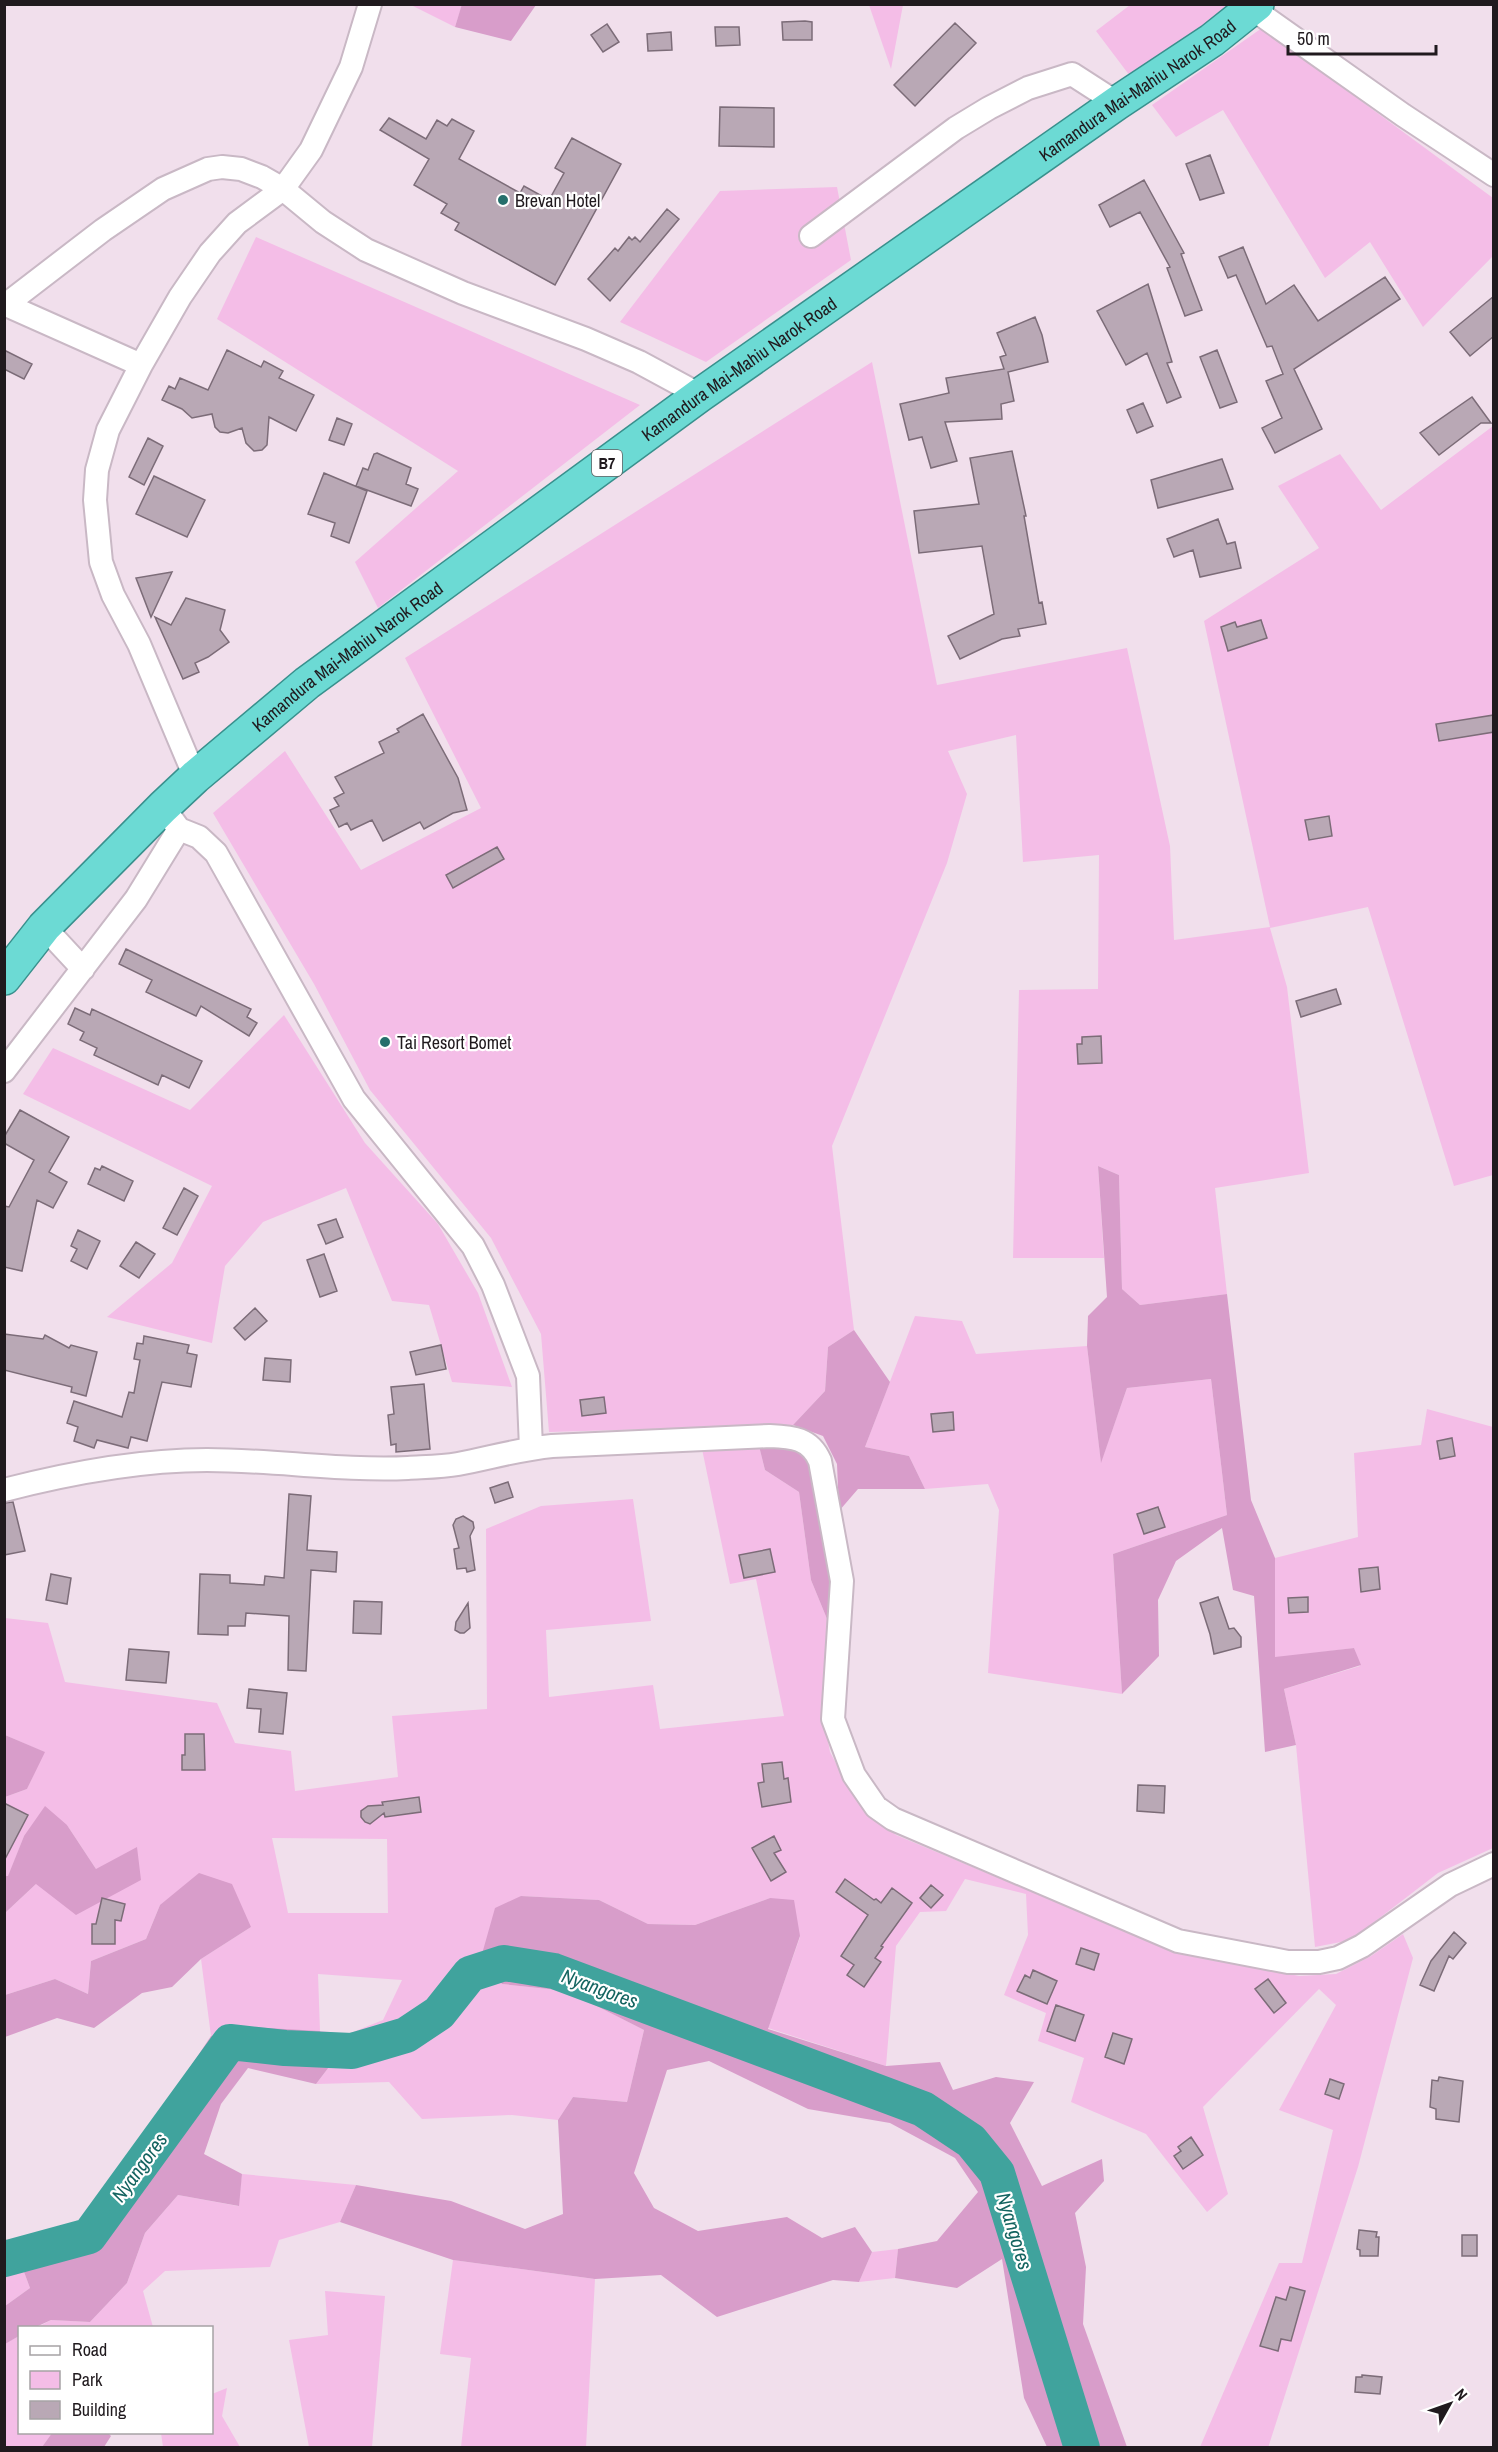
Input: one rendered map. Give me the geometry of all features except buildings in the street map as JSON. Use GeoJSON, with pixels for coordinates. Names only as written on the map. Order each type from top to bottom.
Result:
{"type":"FeatureCollection","features":[{"type":"Feature","properties":{"kind":"highway","name":"Kamandura Mai-Mahiu Narok Road"},"geometry":{"type":"LineString","coordinates":[[4,978],[44,927],[171,818],[195,777],[307,683],[700,395],[1212,40],[1255,7]]}},
{"type":"Feature","properties":{"kind":"street"},"geometry":{"type":"LineString","coordinates":[[195,777],[139,644],[113,594],[101,562],[95,500],[97,470],[108,430],[141,364],[180,297],[210,253],[237,224],[283,189],[311,150],[351,67],[370,4]]}},
{"type":"Feature","properties":{"kind":"street"},"geometry":{"type":"LineString","coordinates":[[1255,7],[1403,115],[1494,175]]}},
{"type":"Feature","properties":{"kind":"street"},"geometry":{"type":"LineString","coordinates":[[811,236],[956,128],[1028,88],[1072,74],[1118,103]]}},
{"type":"Feature","properties":{"kind":"street"},"geometry":{"type":"LineString","coordinates":[[141,364],[5,305],[104,230],[163,189],[208,169],[222,167],[262,177],[283,189],[323,222],[366,250],[463,292],[639,362],[700,395]]}},
{"type":"Feature","properties":{"kind":"street"},"geometry":{"type":"LineString","coordinates":[[4,1071],[136,899],[171,818],[199,837],[216,853],[354,1099],[472,1246],[493,1285],[528,1376],[531,1448]]}},
{"type":"Feature","properties":{"kind":"street"},"geometry":{"type":"LineString","coordinates":[[44,927],[83,969]]}},
{"type":"Feature","properties":{"kind":"street"},"geometry":{"type":"LineString","coordinates":[[4,1490],[50,1478],[140,1464],[207,1460],[407,1468],[456,1464],[531,1448],[770,1436],[803,1440],[816,1451],[820,1461],[842,1581],[833,1719],[854,1775],[876,1807],[893,1819],[1178,1941],[1288,1962],[1318,1962],[1338,1958],[1362,1946],[1450,1885],[1494,1864]]}},
{"type":"Feature","properties":{"kind":"green space"},"geometry":{"type":"Polygon","coordinates":[[[411,5],[462,5],[455,27],[411,5]]]}},
{"type":"Feature","properties":{"kind":"green space"},"geometry":{"type":"Polygon","coordinates":[[[869,5],[903,5],[891,69],[869,5]]]}},
{"type":"Feature","properties":{"kind":"green space"},"geometry":{"type":"Polygon","coordinates":[[[1130,5],[1234,5],[1133,80],[1096,31],[1130,5]]]}},
{"type":"Feature","properties":{"kind":"green space"},"geometry":{"type":"Polygon","coordinates":[[[1262,28],[1493,198],[1493,256],[1423,327],[1370,242],[1325,278],[1223,110],[1176,137],[1152,105],[1262,28]]]}},
{"type":"Feature","properties":{"kind":"green space"},"geometry":{"type":"Polygon","coordinates":[[[837,187],[851,260],[706,362],[620,322],[720,191],[837,187]]]}},
{"type":"Feature","properties":{"kind":"green space"},"geometry":{"type":"Polygon","coordinates":[[[256,237],[640,405],[378,608],[355,562],[458,471],[217,319],[256,237]]]}},
{"type":"Feature","properties":{"kind":"green space"},"geometry":{"type":"Polygon","coordinates":[[[872,362],[937,685],[1127,648],[1170,846],[1174,940],[1270,927],[1204,621],[1319,548],[1278,486],[1340,454],[1381,510],[1493,426],[1493,1175],[1454,1186],[1368,907],[1270,928],[1287,987],[1309,1173],[1215,1188],[1227,1294],[1140,1305],[1122,1289],[1119,1175],[1098,1166],[1104,1258],[1013,1258],[1019,990],[1098,989],[1099,855],[1023,862],[1016,735],[948,751],[967,794],[947,863],[832,1146],[854,1330],[828,1347],[825,1391],[793,1425],[549,1432],[541,1334],[491,1238],[370,1090],[314,984],[213,813],[285,751],[361,870],[481,808],[405,658],[872,362]]]}},
{"type":"Feature","properties":{"kind":"green space"},"geometry":{"type":"Polygon","coordinates":[[[284,1015],[365,1143],[438,1224],[478,1293],[512,1387],[452,1382],[429,1305],[392,1301],[346,1188],[263,1222],[225,1266],[212,1343],[107,1317],[172,1263],[212,1186],[23,1094],[53,1048],[190,1110],[284,1015]]]}},
{"type":"Feature","properties":{"kind":"green space"},"geometry":{"type":"Polygon","coordinates":[[[915,1316],[962,1321],[976,1354],[1087,1346],[1101,1462],[1127,1388],[1211,1379],[1227,1515],[1113,1554],[1122,1694],[988,1673],[999,1510],[988,1484],[925,1489],[909,1456],[865,1447],[915,1316]]]}},
{"type":"Feature","properties":{"kind":"green space"},"geometry":{"type":"Polygon","coordinates":[[[1427,1409],[1493,1427],[1493,1848],[1438,1873],[1351,1940],[1315,1947],[1296,1745],[1284,1689],[1360,1666],[1354,1648],[1275,1658],[1275,1558],[1358,1537],[1354,1453],[1421,1445],[1427,1409]]]}},
{"type":"Feature","properties":{"kind":"green space"},"geometry":{"type":"Polygon","coordinates":[[[759,1446],[765,1470],[799,1492],[811,1580],[832,1631],[823,1713],[830,1752],[852,1794],[896,1835],[1162,1946],[1299,1976],[1336,1974],[1371,1956],[1403,1934],[1413,1958],[1358,2167],[1268,2448],[1200,2447],[1279,2263],[1302,2263],[1333,2130],[1279,2110],[1336,2005],[1319,1989],[1203,2107],[1228,2194],[1207,2212],[1146,2134],[1071,2102],[1084,2058],[1038,2041],[1046,2013],[1004,1995],[1028,1935],[1026,1894],[965,1879],[946,1911],[920,1912],[896,1946],[886,2066],[768,2028],[800,1937],[770,1898],[695,1925],[648,1924],[599,1900],[521,1896],[502,1984],[567,1991],[644,2030],[627,2102],[573,2097],[558,2120],[512,2115],[422,2119],[389,2082],[316,2084],[332,2063],[249,2027],[211,2036],[201,1959],[251,1927],[160,1905],[146,1939],[91,1961],[88,1994],[55,1979],[5,1995],[5,1913],[36,1884],[96,1869],[67,1825],[24,1836],[8,1877],[5,1876],[5,1797],[27,1789],[44,1752],[5,1735],[5,1618],[48,1623],[65,1682],[217,1703],[235,1743],[291,1751],[295,1791],[398,1777],[392,1716],[487,1709],[486,1529],[541,1506],[633,1499],[651,1621],[546,1630],[549,1697],[653,1685],[660,1729],[784,1716],[756,1579],[730,1584],[702,1449],[759,1446]],[[272,1838],[288,1913],[388,1913],[387,1839],[272,1838]],[[318,1974],[320,2031],[348,2034],[383,2020],[402,1980],[318,1974]]]}},
{"type":"Feature","properties":{"kind":"green space"},"geometry":{"type":"Polygon","coordinates":[[[242,2174],[356,2185],[340,2222],[279,2240],[270,2267],[165,2271],[143,2291],[153,2326],[40,2326],[51,2320],[90,2322],[127,2283],[145,2233],[178,2195],[238,2206],[242,2174]]]}},
{"type":"Feature","properties":{"kind":"green space"},"geometry":{"type":"Polygon","coordinates":[[[4,2237],[14,2245],[30,2288],[5,2306],[4,2237]]]}},
{"type":"Feature","properties":{"kind":"green space"},"geometry":{"type":"Polygon","coordinates":[[[898,2249],[895,2278],[859,2282],[872,2252],[898,2249]]]}},
{"type":"Feature","properties":{"kind":"green space"},"geometry":{"type":"Polygon","coordinates":[[[453,2260],[595,2279],[586,2447],[461,2447],[471,2358],[440,2354],[453,2260]]]}},
{"type":"Feature","properties":{"kind":"green space"},"geometry":{"type":"Polygon","coordinates":[[[325,2291],[385,2296],[372,2447],[309,2447],[289,2340],[328,2335],[325,2291]]]}},
{"type":"Feature","properties":{"kind":"green space"},"geometry":{"type":"Polygon","coordinates":[[[18,2337],[18,2434],[51,2434],[42,2447],[5,2447],[4,2344],[18,2337]]]}},
{"type":"Feature","properties":{"kind":"green space"},"geometry":{"type":"Polygon","coordinates":[[[227,2388],[222,2416],[240,2447],[163,2447],[161,2434],[213,2434],[213,2394],[227,2388]]]}},
{"type":"Feature","properties":{"kind":"shaded area"},"geometry":{"type":"Polygon","coordinates":[[[462,4],[536,5],[511,41],[455,27],[462,4]]]}},
{"type":"Feature","properties":{"kind":"shaded area"},"geometry":{"type":"Polygon","coordinates":[[[1098,1166],[1119,1175],[1122,1289],[1140,1305],[1227,1294],[1251,1500],[1275,1558],[1275,1657],[1354,1648],[1361,1665],[1284,1689],[1296,1745],[1265,1752],[1254,1596],[1233,1590],[1222,1528],[1176,1561],[1158,1600],[1159,1656],[1122,1694],[1113,1554],[1227,1515],[1211,1379],[1127,1388],[1101,1463],[1087,1346],[1088,1316],[1107,1297],[1098,1166]]]}},
{"type":"Feature","properties":{"kind":"shaded area"},"geometry":{"type":"Polygon","coordinates":[[[854,1330],[890,1382],[865,1447],[909,1456],[925,1489],[858,1489],[839,1511],[837,1464],[823,1436],[793,1425],[825,1391],[828,1347],[854,1330]]]}},
{"type":"Feature","properties":{"kind":"shaded area"},"geometry":{"type":"Polygon","coordinates":[[[759,1446],[797,1448],[813,1465],[837,1580],[832,1631],[811,1580],[799,1492],[765,1470],[759,1446]]]}},
{"type":"Feature","properties":{"kind":"shaded area"},"geometry":{"type":"Polygon","coordinates":[[[5,1735],[45,1752],[27,1789],[5,1797],[5,1735]]]}},
{"type":"Feature","properties":{"kind":"shaded area"},"geometry":{"type":"Polygon","coordinates":[[[45,1806],[67,1825],[96,1869],[137,1847],[141,1880],[76,1915],[36,1884],[5,1913],[5,1876],[8,1876],[24,1836],[45,1806]]]}},
{"type":"Feature","properties":{"kind":"shaded area"},"geometry":{"type":"Polygon","coordinates":[[[199,1873],[232,1884],[251,1927],[201,1959],[172,1987],[142,1993],[94,2028],[57,2018],[5,2037],[5,1995],[55,1979],[88,1994],[91,1961],[146,1939],[160,1905],[199,1873]]]}},
{"type":"Feature","properties":{"kind":"shaded area"},"geometry":{"type":"Polygon","coordinates":[[[521,1896],[599,1900],[648,1924],[695,1925],[770,1898],[794,1900],[800,1936],[768,2029],[886,2066],[940,2062],[953,2090],[996,2077],[1034,2082],[1010,2123],[1042,2186],[1102,2159],[1104,2181],[1075,2213],[1086,2267],[1083,2324],[1127,2447],[1047,2447],[1024,2398],[1002,2259],[957,2288],[895,2278],[898,2249],[937,2241],[978,2192],[955,2158],[890,2123],[808,2109],[709,2061],[667,2070],[634,2173],[654,2208],[698,2231],[787,2217],[822,2238],[855,2227],[872,2252],[859,2282],[833,2280],[717,2317],[661,2275],[595,2279],[453,2260],[340,2222],[356,2185],[451,2201],[525,2229],[563,2214],[558,2120],[573,2097],[627,2102],[644,2030],[567,1991],[502,1984],[482,1954],[495,1908],[521,1896]]]}},
{"type":"Feature","properties":{"kind":"shaded area"},"geometry":{"type":"Polygon","coordinates":[[[249,2027],[320,2031],[332,2063],[316,2084],[248,2068],[221,2104],[204,2154],[242,2174],[239,2206],[178,2195],[145,2233],[127,2283],[90,2322],[51,2320],[38,2326],[18,2326],[18,2337],[5,2344],[5,2306],[30,2288],[14,2245],[79,2221],[114,2182],[211,2036],[249,2027]]]}},
{"type":"Feature","properties":{"kind":"shaded area"},"geometry":{"type":"Polygon","coordinates":[[[51,2434],[109,2434],[111,2436],[104,2447],[42,2447],[51,2434]]]}},
{"type":"Feature","properties":{"kind":"waterway","name":"Nyangores"},"geometry":{"type":"LineString","coordinates":[[4,2259],[89,2236],[230,2042],[285,2048],[352,2051],[406,2035],[439,2013],[470,1974],[504,1963],[554,1971],[923,2109],[971,2141],[997,2173],[1082,2448]]}},
{"type":"Feature","properties":{"kind":"place","name":"Brevan Hotel"},"geometry":{"type":"Point","coordinates":[503,200]}},
{"type":"Feature","properties":{"kind":"place","name":"Tai Resort Bomet"},"geometry":{"type":"Point","coordinates":[385,1042]}}]}
